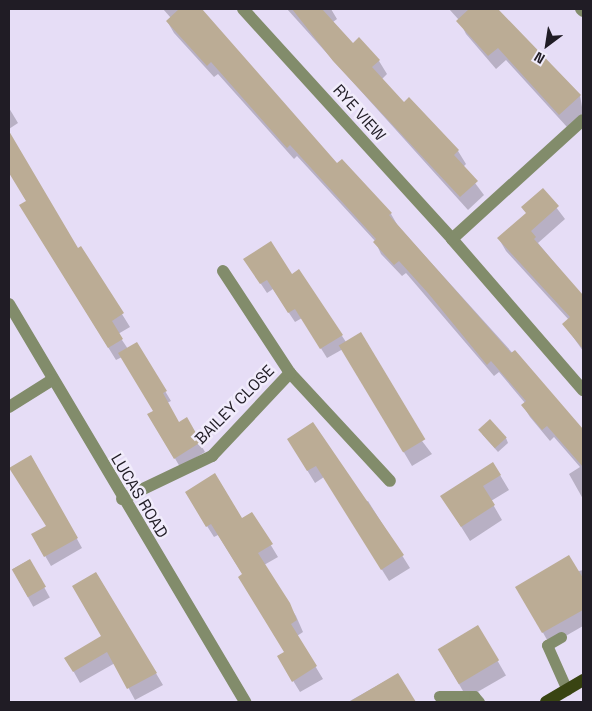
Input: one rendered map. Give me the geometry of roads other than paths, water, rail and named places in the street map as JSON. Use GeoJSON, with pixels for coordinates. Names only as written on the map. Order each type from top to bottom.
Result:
{"type":"FeatureCollection","features":[{"type":"Feature","properties":{"kind":"main road"},"geometry":{"type":"LineString","coordinates":[[558,698],[583,680]]}},
{"type":"Feature","properties":{"kind":"street","name":"RYE VIEW"},"geometry":{"type":"LineString","coordinates":[[243,9],[452,239],[583,390]]}},
{"type":"Feature","properties":{"kind":"street"},"geometry":{"type":"LineString","coordinates":[[452,239],[583,120]]}},
{"type":"Feature","properties":{"kind":"street","name":"BAILEY CLOSE"},"geometry":{"type":"LineString","coordinates":[[223,271],[290,373],[390,481]]}},
{"type":"Feature","properties":{"kind":"street","name":"LUCAS ROAD"},"geometry":{"type":"LineString","coordinates":[[9,304],[122,499],[245,702]]}},
{"type":"Feature","properties":{"kind":"street","name":"BAILEY CLOSE"},"geometry":{"type":"LineString","coordinates":[[122,499],[212,456],[290,373]]}},
{"type":"Feature","properties":{"kind":"street"},"geometry":{"type":"LineString","coordinates":[[9,407],[52,380]]}},
{"type":"Feature","properties":{"kind":"lane"},"geometry":{"type":"LineString","coordinates":[[558,698],[547,645],[561,637]]}},
{"type":"Feature","properties":{"kind":"lane"},"geometry":{"type":"LineString","coordinates":[[439,696],[474,696],[478,702]]}}]}
